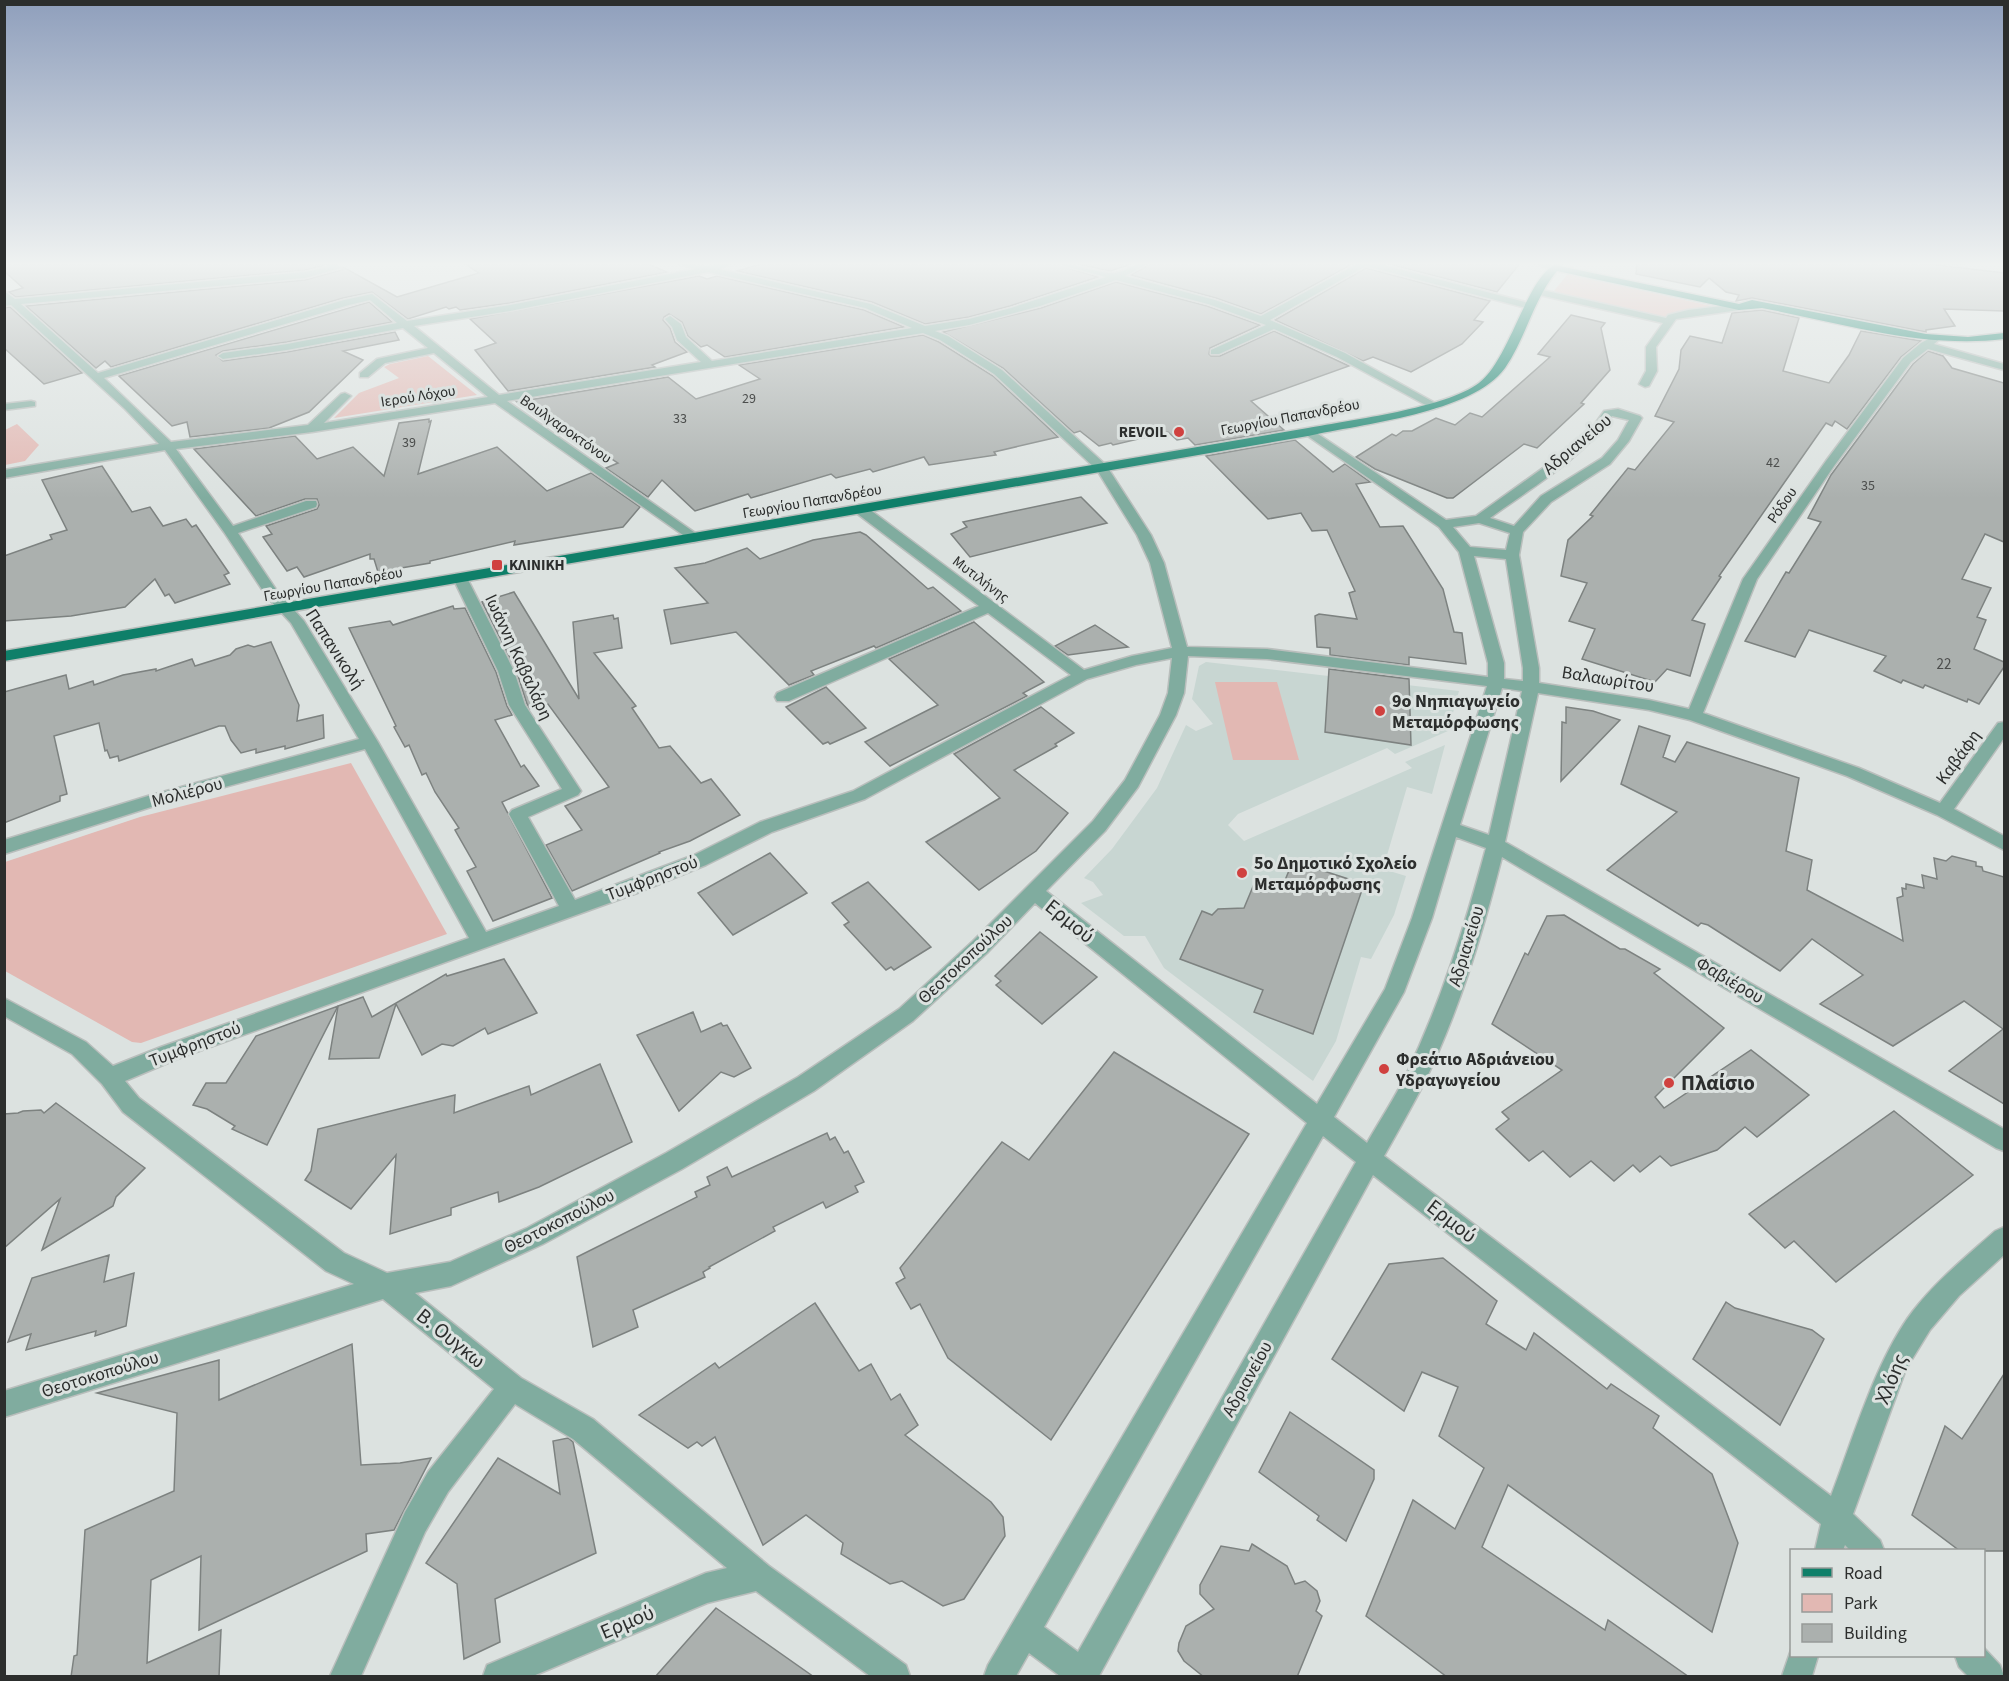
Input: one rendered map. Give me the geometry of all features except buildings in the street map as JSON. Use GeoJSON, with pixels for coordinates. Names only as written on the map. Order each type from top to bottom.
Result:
{"type":"FeatureCollection","features":[{"type":"Feature","properties":{"kind":"main road","name":"Γεωργίου Παπανδρέου"},"geometry":{"type":"LineString","coordinates":[[4,656],[1308,432],[1433,406],[1472,392],[1492,376],[1500,367],[1513,340]]}},
{"type":"Feature","properties":{"kind":"main road"},"geometry":{"type":"LineString","coordinates":[[1931,341],[1951,340]]}},
{"type":"Feature","properties":{"kind":"street","name":"Παπανικολή"},"geometry":{"type":"LineString","coordinates":[[54,340],[168,446],[284,609],[297,621],[370,742],[481,940]]}},
{"type":"Feature","properties":{"kind":"street","name":"Βουλγαροκτόνου"},"geometry":{"type":"LineString","coordinates":[[97,378],[223,340]]}},
{"type":"Feature","properties":{"kind":"street"},"geometry":{"type":"LineString","coordinates":[[223,356],[321,340]]}},
{"type":"Feature","properties":{"kind":"street","name":"Βουλγαροκτόνου"},"geometry":{"type":"LineString","coordinates":[[426,340],[497,399],[693,537]]}},
{"type":"Feature","properties":{"kind":"street"},"geometry":{"type":"LineString","coordinates":[[684,340],[710,365]]}},
{"type":"Feature","properties":{"kind":"street","name":"Ιερού Λόχου"},"geometry":{"type":"LineString","coordinates":[[6,474],[168,446],[312,428],[862,340]]}},
{"type":"Feature","properties":{"kind":"street","name":"Θεοτοκοπούλου"},"geometry":{"type":"LineString","coordinates":[[4,1404],[386,1286],[451,1274],[535,1236],[674,1161],[806,1084],[906,1015],[980,947],[1099,826],[1132,783],[1168,715],[1178,681],[1180,652],[1174,621],[1157,562],[1144,535],[1102,468],[998,372],[946,340]]}},
{"type":"Feature","properties":{"kind":"street"},"geometry":{"type":"LineString","coordinates":[[1215,352],[1240,340]]}},
{"type":"Feature","properties":{"kind":"street"},"geometry":{"type":"LineString","coordinates":[[1307,340],[1352,361],[1433,406]]}},
{"type":"Feature","properties":{"kind":"street"},"geometry":{"type":"LineString","coordinates":[[1645,384],[1652,376],[1651,347],[1655,340]]}},
{"type":"Feature","properties":{"kind":"street"},"geometry":{"type":"LineString","coordinates":[[1931,341],[2004,359]]}},
{"type":"Feature","properties":{"kind":"street"},"geometry":{"type":"LineString","coordinates":[[1931,341],[2004,367]]}},
{"type":"Feature","properties":{"kind":"street","name":"Ρόδου"},"geometry":{"type":"LineString","coordinates":[[1694,716],[1750,579],[1830,464],[1907,360],[1931,341]]}},
{"type":"Feature","properties":{"kind":"street"},"geometry":{"type":"LineString","coordinates":[[364,375],[381,361],[436,349]]}},
{"type":"Feature","properties":{"kind":"street"},"geometry":{"type":"LineString","coordinates":[[312,428],[345,396]]}},
{"type":"Feature","properties":{"kind":"street"},"geometry":{"type":"LineString","coordinates":[[4,407],[31,404]]}},
{"type":"Feature","properties":{"kind":"street"},"geometry":{"type":"LineString","coordinates":[[999,1677],[1394,992],[1422,918],[1496,683],[1496,663],[1466,551],[1444,524],[1308,432]]}},
{"type":"Feature","properties":{"kind":"street","name":"Αδριανείου"},"geometry":{"type":"LineString","coordinates":[[1082,1676],[1414,1081],[1448,1001],[1469,939],[1496,845],[1531,687],[1531,668],[1512,555],[1517,531],[1546,499],[1606,462],[1608,437],[1568,456],[1480,519],[1444,524]]}},
{"type":"Feature","properties":{"kind":"street"},"geometry":{"type":"LineString","coordinates":[[230,531],[311,504]]}},
{"type":"Feature","properties":{"kind":"street","name":"Μυτιλήνης"},"geometry":{"type":"LineString","coordinates":[[860,509],[1082,676]]}},
{"type":"Feature","properties":{"kind":"street"},"geometry":{"type":"LineString","coordinates":[[1480,519],[1517,531]]}},
{"type":"Feature","properties":{"kind":"street"},"geometry":{"type":"LineString","coordinates":[[1466,551],[1512,555]]}},
{"type":"Feature","properties":{"kind":"street","name":"Ιωάννη Καβαλάρη"},"geometry":{"type":"LineString","coordinates":[[460,578],[506,671],[517,705],[572,791],[518,814],[570,909]]}},
{"type":"Feature","properties":{"kind":"street"},"geometry":{"type":"LineString","coordinates":[[783,697],[991,606]]}},
{"type":"Feature","properties":{"kind":"street","name":"Βαλαωρίτου"},"geometry":{"type":"LineString","coordinates":[[1180,652],[1267,654],[1531,687],[1649,705],[1694,716],[1853,772],[1943,811],[2004,844]]}},
{"type":"Feature","properties":{"kind":"street","name":"Τυμφρηστού"},"geometry":{"type":"LineString","coordinates":[[110,1077],[169,1053],[700,860],[766,827],[859,795],[1082,676],[1110,667],[1180,652]]}},
{"type":"Feature","properties":{"kind":"street","name":"Καβάφη"},"geometry":{"type":"LineString","coordinates":[[1943,811],[2004,727]]}},
{"type":"Feature","properties":{"kind":"street","name":"Μολιέρου"},"geometry":{"type":"LineString","coordinates":[[4,847],[148,802],[370,742]]}},
{"type":"Feature","properties":{"kind":"street","name":"Φαβιέρου"},"geometry":{"type":"LineString","coordinates":[[1450,828],[1496,845],[2004,1141]]}},
{"type":"Feature","properties":{"kind":"street","name":"Ερμού"},"geometry":{"type":"LineString","coordinates":[[1034,892],[1159,994],[1837,1518],[1868,1549]]}},
{"type":"Feature","properties":{"kind":"street","name":"Β. Ουγκω"},"geometry":{"type":"LineString","coordinates":[[4,1006],[79,1048],[110,1077],[131,1105],[335,1262],[386,1286],[512,1387],[583,1429],[759,1576],[895,1677]]}},
{"type":"Feature","properties":{"kind":"street","name":"Χλόης"},"geometry":{"type":"LineString","coordinates":[[1829,1549],[1837,1518],[1896,1362],[1921,1321],[1950,1287],[2004,1239]]}},
{"type":"Feature","properties":{"kind":"street"},"geometry":{"type":"LineString","coordinates":[[345,1677],[415,1522],[432,1492],[512,1387]]}},
{"type":"Feature","properties":{"kind":"street","name":"Ερμού"},"geometry":{"type":"LineString","coordinates":[[498,1677],[706,1588],[759,1576]]}},
{"type":"Feature","properties":{"kind":"street"},"geometry":{"type":"LineString","coordinates":[[1025,1631],[1082,1676]]}},
{"type":"Feature","properties":{"kind":"street"},"geometry":{"type":"LineString","coordinates":[[1797,1677],[1803,1657]]}},
{"type":"Feature","properties":{"kind":"street"},"geometry":{"type":"LineString","coordinates":[[1971,1657],[1989,1677]]}},
{"type":"Feature","properties":{"kind":"shaded area","name":"5ο Δημοτικό Σχολείο Μεταμόρφωσης"},"geometry":{"type":"Polygon","coordinates":[[[1206,662],[1459,691],[1448,731],[1395,754],[1387,748],[1238,814],[1228,825],[1244,841],[1412,768],[1405,762],[1445,745],[1432,794],[1407,787],[1383,869],[1406,876],[1394,915],[1371,959],[1361,957],[1336,1041],[1313,1081],[1164,968],[1145,936],[1124,936],[1081,903],[1103,895],[1093,882],[1084,878],[1112,849],[1157,788],[1186,725],[1196,731],[1213,724],[1192,699],[1199,666],[1206,662]]]}},
{"type":"Feature","properties":{"kind":"green space"},"geometry":{"type":"Polygon","coordinates":[[[428,356],[477,395],[334,418],[359,393],[399,378],[384,367],[428,356]]]}},
{"type":"Feature","properties":{"kind":"green space"},"geometry":{"type":"Polygon","coordinates":[[[17,424],[39,445],[25,461],[5,465],[5,430],[17,424]]]}},
{"type":"Feature","properties":{"kind":"green space"},"geometry":{"type":"Polygon","coordinates":[[[1215,682],[1277,682],[1299,760],[1233,760],[1215,682]]]}},
{"type":"Feature","properties":{"kind":"green space"},"geometry":{"type":"Polygon","coordinates":[[[351,763],[447,934],[141,1043],[132,1042],[5,971],[5,862],[140,817],[351,763]]]}},
{"type":"Feature","properties":{"kind":"place","name":"REVOIL"},"geometry":{"type":"Point","coordinates":[1179,432]}},
{"type":"Feature","properties":{"kind":"place","name":"ΚΛΙΝΙΚΗ"},"geometry":{"type":"Point","coordinates":[497,565]}},
{"type":"Feature","properties":{"kind":"place","name":"9ο Νηπιαγωγείο Μεταμόρφωσης"},"geometry":{"type":"Point","coordinates":[1380,711]}},
{"type":"Feature","properties":{"kind":"place","name":"5ο Δημοτικό Σχολείο Μεταμόρφωσης"},"geometry":{"type":"Point","coordinates":[1242,873]}},
{"type":"Feature","properties":{"kind":"place","name":"Φρεάτιο Αδριάνειου Υδραγωγείου"},"geometry":{"type":"Point","coordinates":[1384,1069]}},
{"type":"Feature","properties":{"kind":"place","name":"Πλαίσιο"},"geometry":{"type":"Point","coordinates":[1669,1083]}}]}
